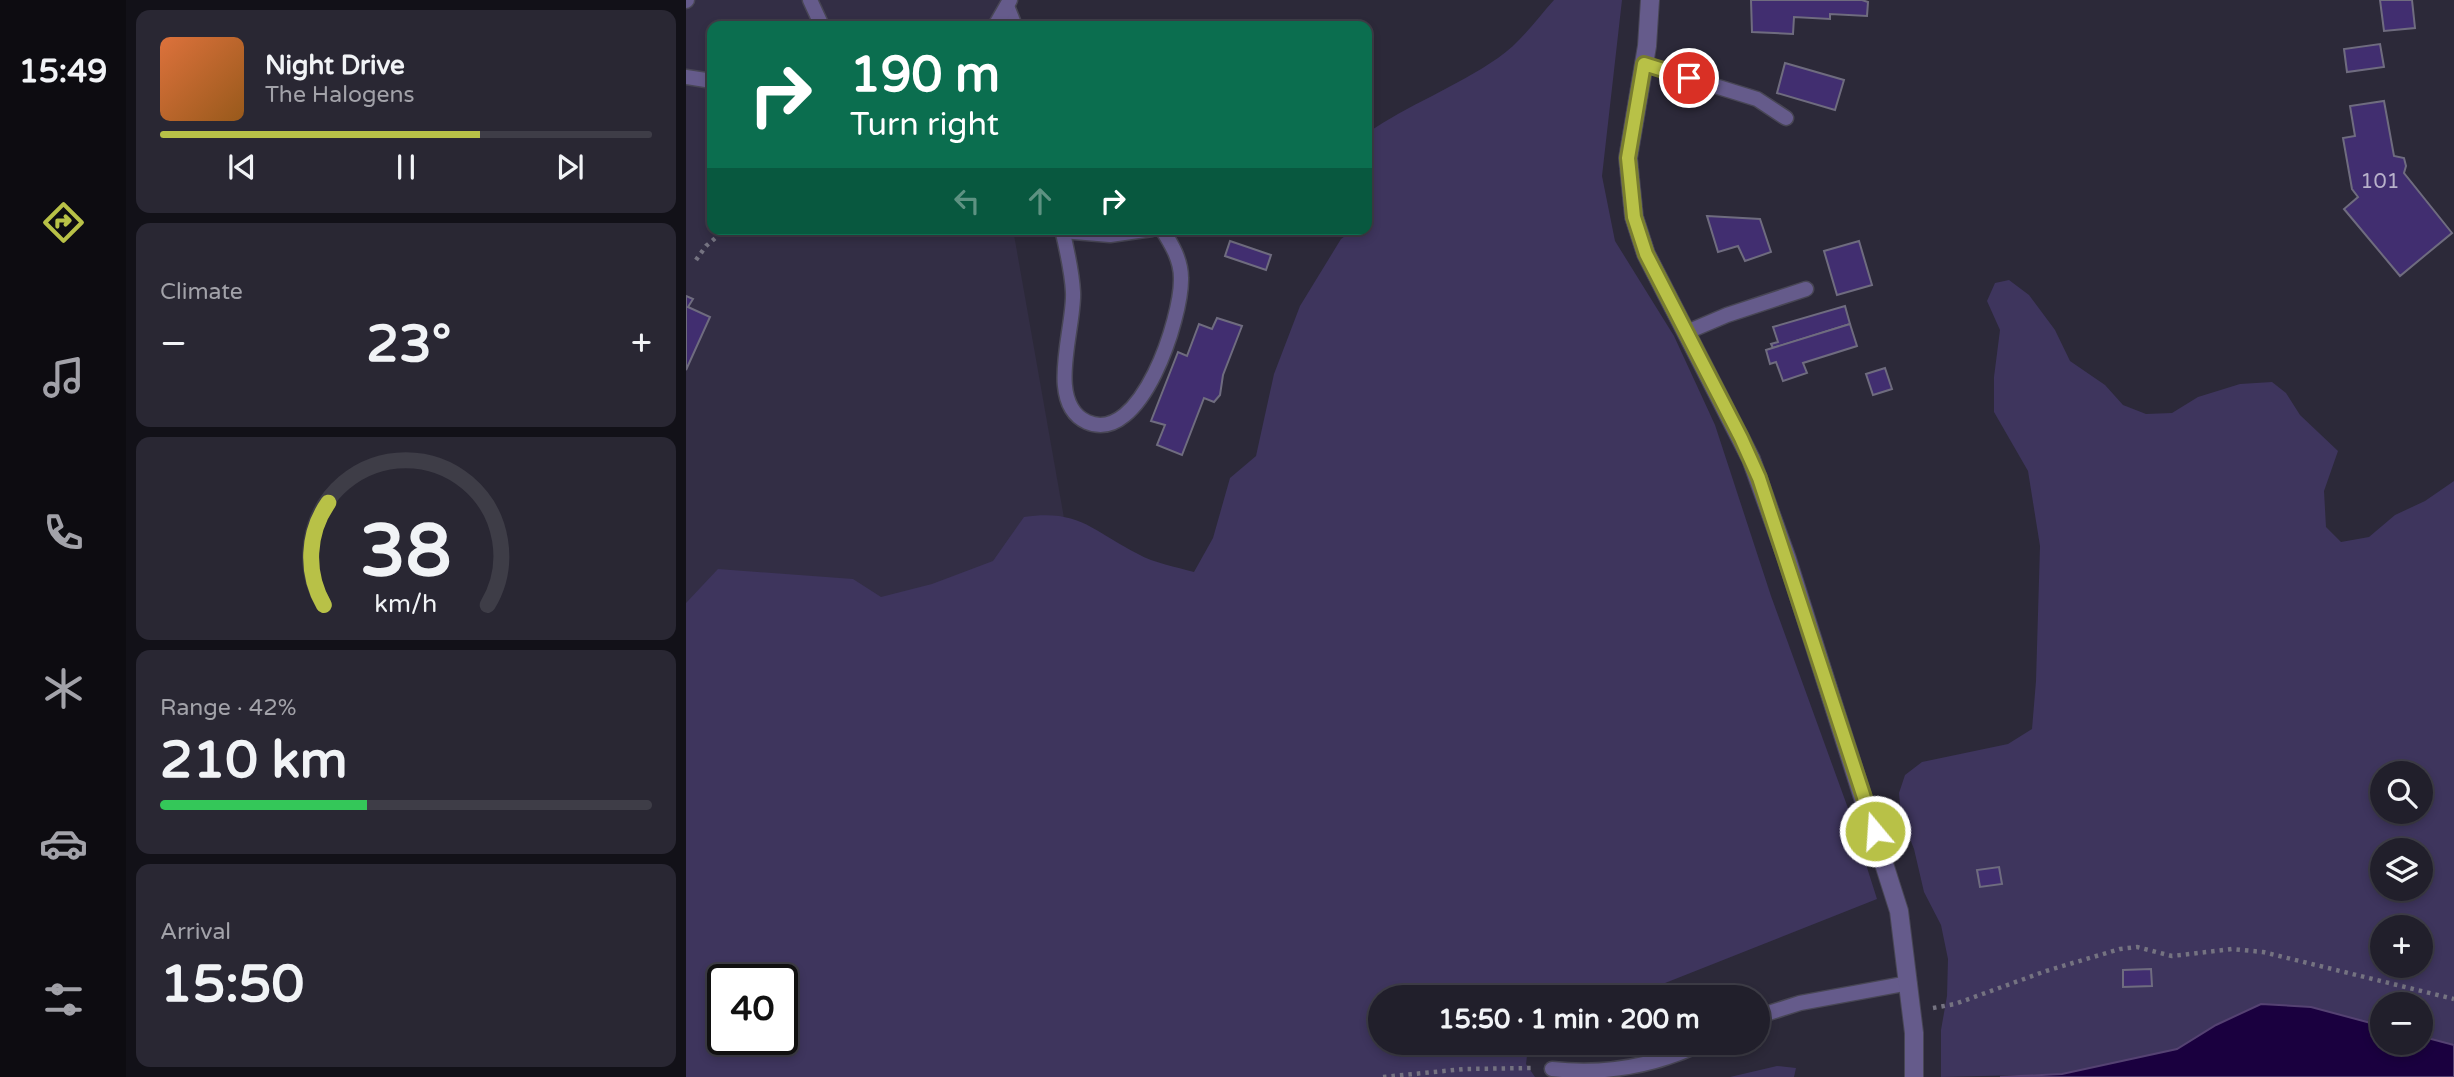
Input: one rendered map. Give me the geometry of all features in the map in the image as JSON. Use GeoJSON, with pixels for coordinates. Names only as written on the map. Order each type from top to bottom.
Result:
{"type":"FeatureCollection","features":[{"type":"Feature","properties":{"kind":"street"},"geometry":{"type":"LineString","coordinates":[[1650,0],[1644,64],[1629,140],[1630,198],[1646,254],[1751,459],[1787,559],[1899,911],[1914,1033],[1914,1077]]}},
{"type":"Feature","properties":{"kind":"lane"},"geometry":{"type":"LineString","coordinates":[[810,0],[820,21]]}},
{"type":"Feature","properties":{"kind":"lane"},"geometry":{"type":"LineString","coordinates":[[998,21],[1008,3]]}},
{"type":"Feature","properties":{"kind":"lane"},"geometry":{"type":"LineString","coordinates":[[1008,3],[1013,21]]}},
{"type":"Feature","properties":{"kind":"lane"},"geometry":{"type":"LineString","coordinates":[[1644,64],[1757,99],[1786,118]]}},
{"type":"Feature","properties":{"kind":"lane"},"geometry":{"type":"LineString","coordinates":[[686,77],[707,79]]}},
{"type":"Feature","properties":{"kind":"lane"},"geometry":{"type":"LineString","coordinates":[[1063,235],[1073,293],[1065,365],[1067,400],[1081,419],[1105,425],[1119,421],[1130,413],[1141,399],[1152,379],[1177,309],[1181,266],[1166,235]]}},
{"type":"Feature","properties":{"kind":"lane"},"geometry":{"type":"LineString","coordinates":[[1687,332],[1727,315],[1806,289]]}},
{"type":"Feature","properties":{"kind":"lane"},"geometry":{"type":"LineString","coordinates":[[1770,1013],[1800,1003],[1909,983]]}},
{"type":"Feature","properties":{"kind":"lane"},"geometry":{"type":"LineString","coordinates":[[1552,1069],[1578,1072],[1630,1066],[1677,1055]]}},
{"type":"Feature","properties":{"kind":"path"},"geometry":{"type":"LineString","coordinates":[[696,260],[719,235]]}},
{"type":"Feature","properties":{"kind":"path"},"geometry":{"type":"LineString","coordinates":[[1931,1009],[1955,1004],[2077,961],[2137,947],[2172,956],[2232,949],[2263,952],[2454,999]]}},
{"type":"Feature","properties":{"kind":"path"},"geometry":{"type":"LineString","coordinates":[[1383,1077],[1464,1069],[1552,1069]]}},
{"type":"Feature","properties":{"kind":"shaded area"},"geometry":{"type":"Polygon","coordinates":[[[686,0],[1014,0],[1003,21],[707,21],[707,235],[1014,235],[1070,552],[686,796],[686,0]]]}},
{"type":"Feature","properties":{"kind":"shaded area"},"geometry":{"type":"Polygon","coordinates":[[[1554,0],[1622,0],[1602,176],[1615,241],[1674,336],[1715,425],[1771,596],[1849,811],[1877,899],[1660,985],[1368,985],[1368,1055],[1527,1055],[1526,1064],[1535,1077],[686,1077],[686,603],[718,569],[853,579],[881,597],[932,584],[993,561],[1024,517],[1043,515],[1073,519],[1144,557],[1194,572],[1213,538],[1230,478],[1256,456],[1274,374],[1300,306],[1341,239],[1347,235],[1372,235],[1372,130],[1466,78],[1506,52],[1554,0]]]}},
{"type":"Feature","properties":{"kind":"shaded area"},"geometry":{"type":"Polygon","coordinates":[[[2009,280],[2029,295],[2055,330],[2070,361],[2105,385],[2123,405],[2146,414],[2172,413],[2198,397],[2240,384],[2272,382],[2286,393],[2300,415],[2338,451],[2324,491],[2326,527],[2341,542],[2369,537],[2395,515],[2425,501],[2454,481],[2454,1045],[2433,1039],[2433,992],[2370,992],[2370,1023],[2311,1007],[2261,1004],[2216,1025],[2177,1049],[2062,1074],[1941,1077],[1941,1030],[1947,996],[1948,959],[1941,925],[1924,892],[1914,849],[1901,817],[1899,793],[1905,775],[1922,762],[2008,744],[2032,729],[2036,681],[2040,546],[2028,471],[1994,412],[1994,377],[2000,330],[1987,301],[1995,283],[2009,280]]]}},
{"type":"Feature","properties":{"kind":"shaded area"},"geometry":{"type":"Polygon","coordinates":[[[2261,1004],[2311,1007],[2370,1023],[2370,1055],[2433,1055],[2433,1039],[2454,1045],[2454,1077],[2000,1077],[2062,1074],[2177,1049],[2216,1025],[2261,1004]]]}},
{"type":"Feature","properties":{"kind":"shaded area"},"geometry":{"type":"Polygon","coordinates":[[[1777,1066],[1796,1068],[1794,1077],[1730,1077],[1777,1066]]]}},
{"type":"Feature","properties":{"kind":"building"},"geometry":{"type":"Polygon","coordinates":[[[1751,0],[1862,0],[1868,2],[1867,16],[1830,14],[1830,19],[1794,17],[1793,34],[1752,32],[1751,0]]]}},
{"type":"Feature","properties":{"kind":"building"},"geometry":{"type":"Polygon","coordinates":[[[2380,0],[2412,0],[2415,28],[2384,31],[2380,0]]]}},
{"type":"Feature","properties":{"kind":"building"},"geometry":{"type":"Polygon","coordinates":[[[2380,44],[2384,67],[2347,72],[2344,49],[2380,44]]]}},
{"type":"Feature","properties":{"kind":"building"},"geometry":{"type":"Polygon","coordinates":[[[1785,63],[1844,80],[1835,110],[1777,93],[1785,63]]]}},
{"type":"Feature","properties":{"kind":"building"},"geometry":{"type":"Polygon","coordinates":[[[2384,101],[2394,156],[2404,158],[2404,173],[2452,233],[2400,276],[2344,209],[2358,197],[2352,189],[2343,138],[2355,136],[2350,106],[2384,101]]]}},
{"type":"Feature","properties":{"kind":"building"},"geometry":{"type":"Polygon","coordinates":[[[1707,216],[1760,219],[1771,252],[1745,261],[1738,246],[1718,252],[1707,216]]]}},
{"type":"Feature","properties":{"kind":"building"},"geometry":{"type":"Polygon","coordinates":[[[1230,241],[1271,255],[1266,270],[1225,256],[1230,241]]]}},
{"type":"Feature","properties":{"kind":"building"},"geometry":{"type":"Polygon","coordinates":[[[1859,241],[1872,285],[1837,295],[1824,251],[1859,241]]]}},
{"type":"Feature","properties":{"kind":"building"},"geometry":{"type":"Polygon","coordinates":[[[686,296],[693,299],[688,307],[710,317],[686,370],[686,296]]]}},
{"type":"Feature","properties":{"kind":"building"},"geometry":{"type":"Polygon","coordinates":[[[1845,306],[1850,324],[1773,348],[1771,344],[1778,342],[1773,327],[1845,306]]]}},
{"type":"Feature","properties":{"kind":"building"},"geometry":{"type":"Polygon","coordinates":[[[1217,318],[1242,326],[1223,375],[1220,395],[1214,402],[1204,398],[1182,455],[1157,445],[1165,425],[1151,421],[1178,352],[1187,356],[1199,324],[1212,329],[1217,318]]]}},
{"type":"Feature","properties":{"kind":"building"},"geometry":{"type":"Polygon","coordinates":[[[1850,324],[1857,346],[1803,363],[1807,373],[1783,381],[1776,362],[1770,364],[1766,350],[1850,324]]]}},
{"type":"Feature","properties":{"kind":"building"},"geometry":{"type":"Polygon","coordinates":[[[1885,368],[1892,389],[1873,395],[1866,374],[1885,368]]]}},
{"type":"Feature","properties":{"kind":"building"},"geometry":{"type":"Polygon","coordinates":[[[1999,867],[2002,884],[1980,887],[1977,870],[1999,867]]]}},
{"type":"Feature","properties":{"kind":"building"},"geometry":{"type":"Polygon","coordinates":[[[2151,969],[2152,986],[2123,987],[2123,970],[2151,969]]]}},
{"type":"Feature","properties":{"kind":"route"},"geometry":{"type":"LineString","coordinates":[[1689,78],[1644,64],[1629,140],[1628,177],[1634,217],[1646,254],[1759,478],[1875,831]]}}]}
